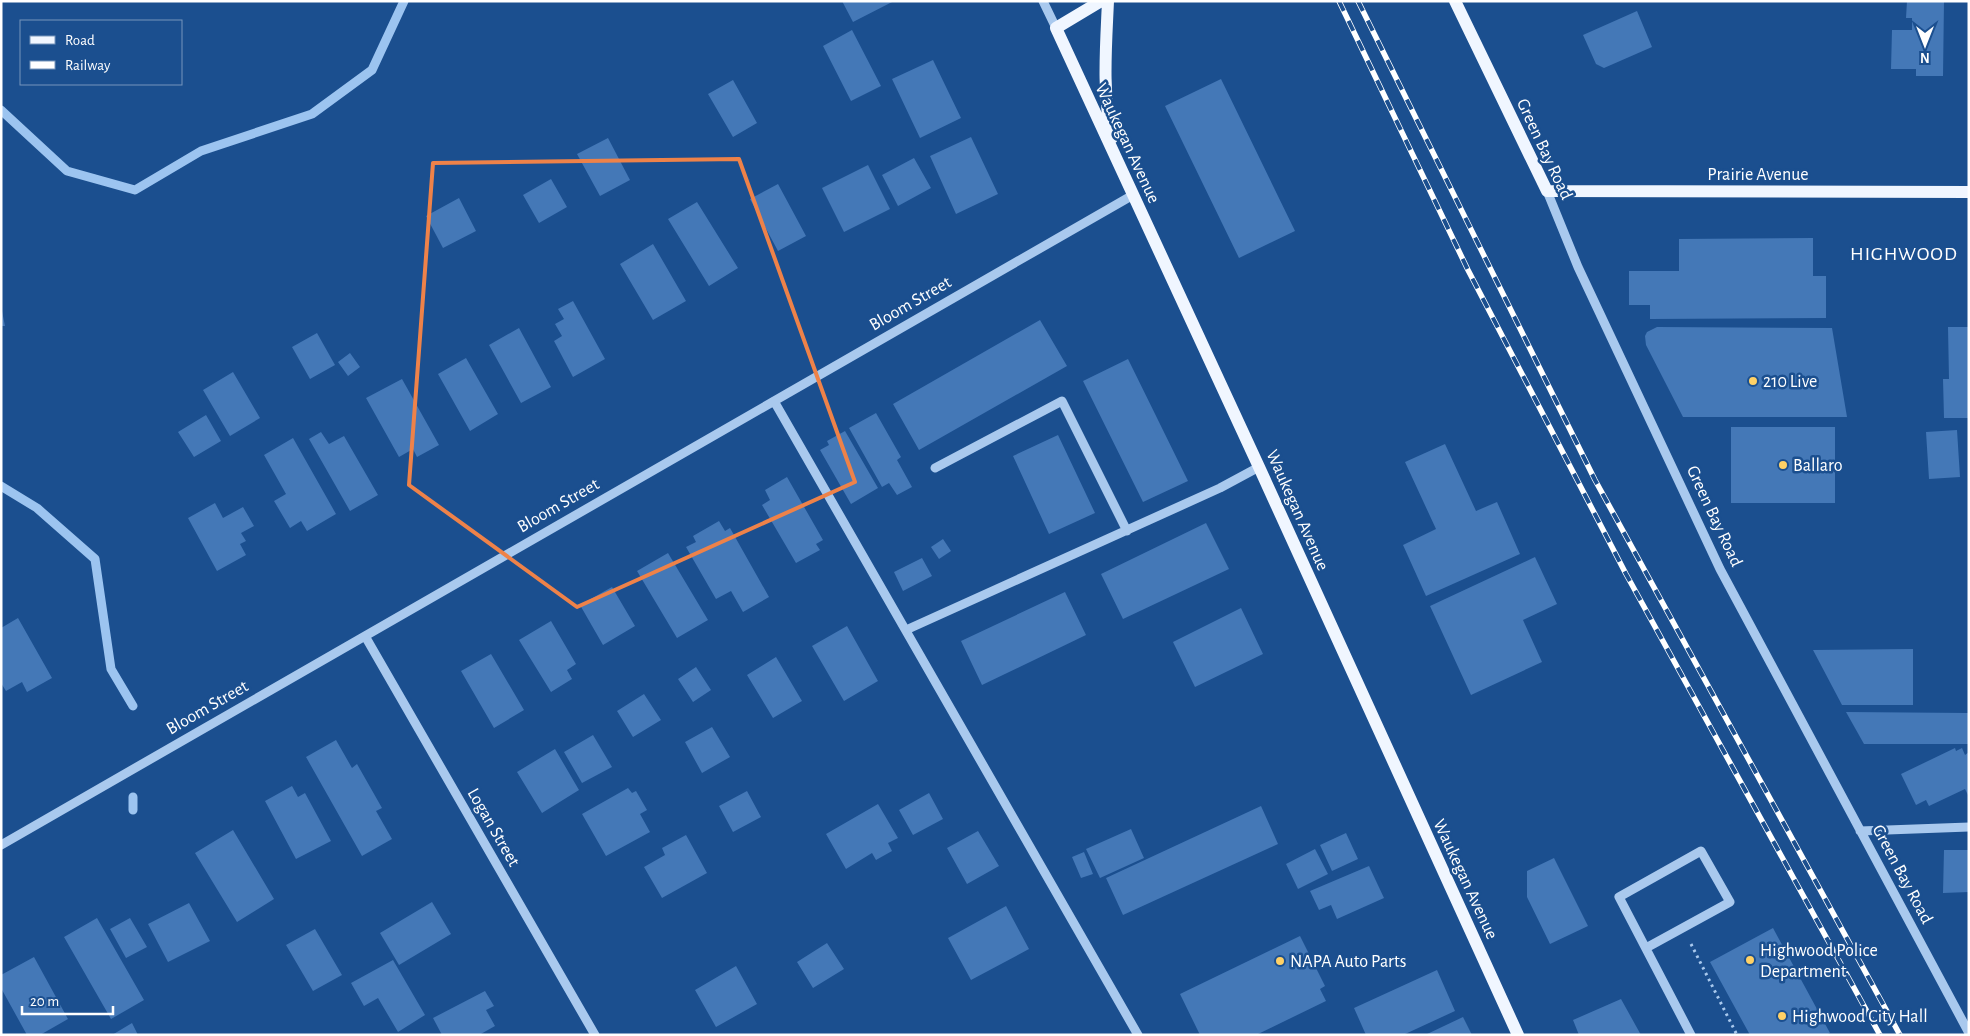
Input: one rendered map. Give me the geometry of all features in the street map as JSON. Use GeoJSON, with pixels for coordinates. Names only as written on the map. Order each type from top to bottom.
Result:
{"type":"FeatureCollection","features":[{"type":"Feature","properties":{"kind":"main road"},"geometry":{"type":"LineString","coordinates":[[1056,28],[1101,1]]}},
{"type":"Feature","properties":{"kind":"main road"},"geometry":{"type":"LineString","coordinates":[[1108,1],[1105,71],[1108,120],[1116,160]]}},
{"type":"Feature","properties":{"kind":"main road","name":"Green Bay Road"},"geometry":{"type":"LineString","coordinates":[[1455,1],[1547,191]]}},
{"type":"Feature","properties":{"kind":"main road","name":"Waukegan Avenue"},"geometry":{"type":"LineString","coordinates":[[1056,28],[1518,1035]]}},
{"type":"Feature","properties":{"kind":"main road","name":"Prairie Avenue"},"geometry":{"type":"LineString","coordinates":[[1547,191],[1969,192]]}},
{"type":"Feature","properties":{"kind":"street","name":"Waukegan Avenue"},"geometry":{"type":"LineString","coordinates":[[1043,1],[1056,28]]}},
{"type":"Feature","properties":{"kind":"street","name":"Green Bay Road"},"geometry":{"type":"LineString","coordinates":[[1547,191],[1578,267],[1720,569],[1969,1033]]}},
{"type":"Feature","properties":{"kind":"street","name":"Bloom Street"},"geometry":{"type":"LineString","coordinates":[[1,845],[1133,195]]}},
{"type":"Feature","properties":{"kind":"street"},"geometry":{"type":"LineString","coordinates":[[774,401],[1138,1035]]}},
{"type":"Feature","properties":{"kind":"street"},"geometry":{"type":"LineString","coordinates":[[935,468],[1062,401],[1127,530]]}},
{"type":"Feature","properties":{"kind":"street"},"geometry":{"type":"LineString","coordinates":[[906,630],[1220,488],[1259,467]]}},
{"type":"Feature","properties":{"kind":"street","name":"Logan Street"},"geometry":{"type":"LineString","coordinates":[[364,636],[595,1035]]}},
{"type":"Feature","properties":{"kind":"street"},"geometry":{"type":"LineString","coordinates":[[1860,831],[1969,827]]}},
{"type":"Feature","properties":{"kind":"street"},"geometry":{"type":"LineString","coordinates":[[1646,948],[1730,902],[1701,851],[1620,897],[1646,948],[1691,1035]]}},
{"type":"Feature","properties":{"kind":"path"},"geometry":{"type":"LineString","coordinates":[[1690,944],[1737,1035]]}},
{"type":"Feature","properties":{"kind":"highlighted area"},"geometry":{"type":"Polygon","coordinates":[[[739,159],[855,482],[577,607],[409,485],[433,163],[739,159]]]}},
{"type":"Feature","properties":{"kind":"building"},"geometry":{"type":"Polygon","coordinates":[[[842,1],[894,1],[853,22],[842,1]]]}},
{"type":"Feature","properties":{"kind":"building"},"geometry":{"type":"Polygon","coordinates":[[[1907,1],[1944,1],[1943,76],[1916,76],[1916,69],[1891,69],[1892,30],[1912,30],[1912,18],[1906,18],[1907,1]]]}},
{"type":"Feature","properties":{"kind":"building"},"geometry":{"type":"Polygon","coordinates":[[[1637,11],[1652,47],[1604,68],[1596,64],[1583,35],[1637,11]]]}},
{"type":"Feature","properties":{"kind":"building"},"geometry":{"type":"Polygon","coordinates":[[[852,30],[881,86],[851,101],[823,46],[852,30]]]}},
{"type":"Feature","properties":{"kind":"building"},"geometry":{"type":"Polygon","coordinates":[[[933,60],[961,118],[920,138],[892,79],[933,60]]]}},
{"type":"Feature","properties":{"kind":"building"},"geometry":{"type":"Polygon","coordinates":[[[1221,79],[1295,231],[1239,258],[1165,106],[1221,79]]]}},
{"type":"Feature","properties":{"kind":"building"},"geometry":{"type":"Polygon","coordinates":[[[733,80],[757,123],[733,137],[708,94],[733,80]]]}},
{"type":"Feature","properties":{"kind":"building"},"geometry":{"type":"Polygon","coordinates":[[[971,137],[998,194],[956,214],[930,156],[971,137]]]}},
{"type":"Feature","properties":{"kind":"building"},"geometry":{"type":"Polygon","coordinates":[[[608,138],[630,180],[600,196],[577,154],[608,138]]]}},
{"type":"Feature","properties":{"kind":"building"},"geometry":{"type":"Polygon","coordinates":[[[914,158],[931,188],[898,206],[882,175],[914,158]]]}},
{"type":"Feature","properties":{"kind":"building"},"geometry":{"type":"Polygon","coordinates":[[[868,165],[890,209],[844,232],[822,188],[868,165]]]}},
{"type":"Feature","properties":{"kind":"building"},"geometry":{"type":"Polygon","coordinates":[[[551,179],[567,207],[539,223],[523,195],[551,179]]]}},
{"type":"Feature","properties":{"kind":"building"},"geometry":{"type":"Polygon","coordinates":[[[778,184],[806,236],[778,251],[750,199],[778,184]]]}},
{"type":"Feature","properties":{"kind":"building"},"geometry":{"type":"Polygon","coordinates":[[[459,198],[476,231],[443,248],[426,216],[459,198]]]}},
{"type":"Feature","properties":{"kind":"building"},"geometry":{"type":"Polygon","coordinates":[[[697,202],[738,268],[709,286],[668,219],[697,202]]]}},
{"type":"Feature","properties":{"kind":"building"},"geometry":{"type":"Polygon","coordinates":[[[1813,238],[1813,276],[1826,276],[1826,318],[1650,319],[1650,305],[1629,305],[1629,271],[1679,271],[1679,239],[1813,238]]]}},
{"type":"Feature","properties":{"kind":"building"},"geometry":{"type":"Polygon","coordinates":[[[653,244],[686,301],[653,320],[620,264],[653,244]]]}},
{"type":"Feature","properties":{"kind":"building"},"geometry":{"type":"Polygon","coordinates":[[[573,301],[605,359],[573,377],[554,341],[562,336],[555,324],[564,319],[558,309],[573,301]]]}},
{"type":"Feature","properties":{"kind":"building"},"geometry":{"type":"Polygon","coordinates":[[[1,306],[5,326],[1,326],[1,306]]]}},
{"type":"Feature","properties":{"kind":"building"},"geometry":{"type":"Polygon","coordinates":[[[1040,320],[1067,366],[919,450],[893,404],[1040,320]]]}},
{"type":"Feature","properties":{"kind":"building","name":"210 Live"},"geometry":{"type":"Polygon","coordinates":[[[1657,327],[1832,328],[1847,417],[1683,417],[1646,345],[1645,336],[1647,332],[1657,327]]]}},
{"type":"Feature","properties":{"kind":"building"},"geometry":{"type":"Polygon","coordinates":[[[1948,327],[1969,327],[1969,418],[1944,418],[1943,379],[1949,379],[1948,327]]]}},
{"type":"Feature","properties":{"kind":"building"},"geometry":{"type":"Polygon","coordinates":[[[519,328],[551,387],[521,403],[489,345],[519,328]]]}},
{"type":"Feature","properties":{"kind":"building"},"geometry":{"type":"Polygon","coordinates":[[[317,333],[335,365],[310,379],[292,347],[317,333]]]}},
{"type":"Feature","properties":{"kind":"building"},"geometry":{"type":"Polygon","coordinates":[[[350,353],[360,367],[348,376],[338,362],[350,353]]]}},
{"type":"Feature","properties":{"kind":"building"},"geometry":{"type":"Polygon","coordinates":[[[466,358],[498,414],[470,431],[438,374],[466,358]]]}},
{"type":"Feature","properties":{"kind":"building"},"geometry":{"type":"Polygon","coordinates":[[[1128,359],[1188,481],[1143,502],[1083,381],[1128,359]]]}},
{"type":"Feature","properties":{"kind":"building"},"geometry":{"type":"Polygon","coordinates":[[[233,372],[260,418],[230,436],[203,390],[233,372]]]}},
{"type":"Feature","properties":{"kind":"building"},"geometry":{"type":"Polygon","coordinates":[[[402,379],[439,445],[417,457],[413,449],[399,457],[366,398],[402,379]]]}},
{"type":"Feature","properties":{"kind":"building"},"geometry":{"type":"Polygon","coordinates":[[[876,413],[901,457],[897,460],[912,487],[897,495],[889,483],[882,487],[849,428],[876,413]]]}},
{"type":"Feature","properties":{"kind":"building"},"geometry":{"type":"Polygon","coordinates":[[[206,415],[221,441],[194,457],[178,432],[206,415]]]}},
{"type":"Feature","properties":{"kind":"building","name":"Ballaro"},"geometry":{"type":"Polygon","coordinates":[[[1731,427],[1835,427],[1835,503],[1731,503],[1731,427]]]}},
{"type":"Feature","properties":{"kind":"building"},"geometry":{"type":"Polygon","coordinates":[[[1957,430],[1960,477],[1929,479],[1926,432],[1957,430]]]}},
{"type":"Feature","properties":{"kind":"building"},"geometry":{"type":"Polygon","coordinates":[[[845,431],[878,488],[851,504],[820,450],[829,445],[827,441],[845,431]]]}},
{"type":"Feature","properties":{"kind":"building"},"geometry":{"type":"Polygon","coordinates":[[[321,432],[329,444],[344,436],[378,495],[350,511],[309,439],[321,432]]]}},
{"type":"Feature","properties":{"kind":"building"},"geometry":{"type":"Polygon","coordinates":[[[1058,435],[1095,513],[1049,534],[1013,456],[1058,435]]]}},
{"type":"Feature","properties":{"kind":"building"},"geometry":{"type":"Polygon","coordinates":[[[293,438],[336,514],[307,531],[301,521],[290,528],[274,501],[286,494],[264,455],[293,438]]]}},
{"type":"Feature","properties":{"kind":"building"},"geometry":{"type":"Polygon","coordinates":[[[1445,444],[1476,511],[1497,502],[1520,554],[1426,596],[1403,545],[1436,529],[1405,462],[1445,444]]]}},
{"type":"Feature","properties":{"kind":"building"},"geometry":{"type":"Polygon","coordinates":[[[787,477],[823,540],[816,544],[820,550],[796,563],[762,505],[770,500],[765,490],[787,477]]]}},
{"type":"Feature","properties":{"kind":"building"},"geometry":{"type":"Polygon","coordinates":[[[215,503],[223,518],[243,507],[254,526],[241,533],[246,541],[240,544],[246,555],[217,571],[188,518],[215,503]]]}},
{"type":"Feature","properties":{"kind":"building"},"geometry":{"type":"Polygon","coordinates":[[[719,521],[725,531],[730,528],[769,597],[743,612],[731,591],[716,599],[686,547],[696,542],[693,536],[719,521]]]}},
{"type":"Feature","properties":{"kind":"building"},"geometry":{"type":"Polygon","coordinates":[[[1206,523],[1229,569],[1123,619],[1101,574],[1206,523]]]}},
{"type":"Feature","properties":{"kind":"building"},"geometry":{"type":"Polygon","coordinates":[[[943,539],[951,551],[939,559],[931,547],[943,539]]]}},
{"type":"Feature","properties":{"kind":"building"},"geometry":{"type":"Polygon","coordinates":[[[668,553],[708,620],[677,638],[637,571],[668,553]]]}},
{"type":"Feature","properties":{"kind":"building"},"geometry":{"type":"Polygon","coordinates":[[[1535,557],[1557,604],[1523,620],[1542,662],[1471,695],[1430,606],[1535,557]]]}},
{"type":"Feature","properties":{"kind":"building"},"geometry":{"type":"Polygon","coordinates":[[[922,558],[932,576],[903,591],[894,572],[922,558]]]}},
{"type":"Feature","properties":{"kind":"building"},"geometry":{"type":"Polygon","coordinates":[[[612,587],[635,626],[603,645],[580,605],[612,587]]]}},
{"type":"Feature","properties":{"kind":"building"},"geometry":{"type":"Polygon","coordinates":[[[1065,592],[1086,635],[982,685],[961,641],[1065,592]]]}},
{"type":"Feature","properties":{"kind":"building"},"geometry":{"type":"Polygon","coordinates":[[[1241,608],[1263,654],[1195,687],[1173,642],[1241,608]]]}},
{"type":"Feature","properties":{"kind":"building"},"geometry":{"type":"Polygon","coordinates":[[[18,618],[52,678],[27,692],[22,682],[6,691],[1,683],[1,628],[18,618]]]}},
{"type":"Feature","properties":{"kind":"building"},"geometry":{"type":"Polygon","coordinates":[[[551,621],[576,664],[567,670],[572,679],[551,692],[519,640],[551,621]]]}},
{"type":"Feature","properties":{"kind":"building"},"geometry":{"type":"Polygon","coordinates":[[[847,626],[878,681],[844,701],[812,646],[847,626]]]}},
{"type":"Feature","properties":{"kind":"building"},"geometry":{"type":"Polygon","coordinates":[[[1913,649],[1913,705],[1842,705],[1813,650],[1913,649]]]}},
{"type":"Feature","properties":{"kind":"building"},"geometry":{"type":"Polygon","coordinates":[[[491,654],[524,710],[494,728],[461,671],[491,654]]]}},
{"type":"Feature","properties":{"kind":"building"},"geometry":{"type":"Polygon","coordinates":[[[776,657],[802,701],[773,718],[747,675],[776,657]]]}},
{"type":"Feature","properties":{"kind":"building"},"geometry":{"type":"Polygon","coordinates":[[[696,667],[711,690],[693,702],[678,679],[696,667]]]}},
{"type":"Feature","properties":{"kind":"building"},"geometry":{"type":"Polygon","coordinates":[[[644,694],[661,720],[633,737],[617,711],[644,694]]]}},
{"type":"Feature","properties":{"kind":"building"},"geometry":{"type":"Polygon","coordinates":[[[1846,712],[1969,713],[1969,744],[1864,744],[1846,712]]]}},
{"type":"Feature","properties":{"kind":"building"},"geometry":{"type":"Polygon","coordinates":[[[712,727],[730,757],[702,773],[685,742],[712,727]]]}},
{"type":"Feature","properties":{"kind":"building"},"geometry":{"type":"Polygon","coordinates":[[[593,735],[612,767],[582,783],[564,752],[593,735]]]}},
{"type":"Feature","properties":{"kind":"building"},"geometry":{"type":"Polygon","coordinates":[[[336,740],[352,768],[357,764],[382,808],[376,811],[392,839],[362,856],[306,757],[336,740]]]}},
{"type":"Feature","properties":{"kind":"building"},"geometry":{"type":"Polygon","coordinates":[[[1955,748],[1956,751],[1962,748],[1965,755],[1969,752],[1969,797],[1965,789],[1929,806],[1926,800],[1916,805],[1901,774],[1955,748]]]}},
{"type":"Feature","properties":{"kind":"building"},"geometry":{"type":"Polygon","coordinates":[[[555,749],[579,790],[542,813],[517,772],[555,749]]]}},
{"type":"Feature","properties":{"kind":"building"},"geometry":{"type":"Polygon","coordinates":[[[292,786],[298,797],[305,793],[331,841],[296,859],[265,801],[292,786]]]}},
{"type":"Feature","properties":{"kind":"building"},"geometry":{"type":"Polygon","coordinates":[[[628,788],[632,793],[636,791],[647,810],[640,814],[650,832],[606,856],[582,814],[628,788]]]}},
{"type":"Feature","properties":{"kind":"building"},"geometry":{"type":"Polygon","coordinates":[[[747,791],[761,817],[733,832],[719,806],[747,791]]]}},
{"type":"Feature","properties":{"kind":"building"},"geometry":{"type":"Polygon","coordinates":[[[929,793],[943,819],[913,835],[899,810],[929,793]]]}},
{"type":"Feature","properties":{"kind":"building"},"geometry":{"type":"Polygon","coordinates":[[[878,804],[898,838],[888,843],[892,851],[876,860],[872,853],[846,869],[826,834],[878,804]]]}},
{"type":"Feature","properties":{"kind":"building"},"geometry":{"type":"Polygon","coordinates":[[[1261,806],[1278,844],[1123,915],[1106,878],[1261,806]]]}},
{"type":"Feature","properties":{"kind":"building"},"geometry":{"type":"Polygon","coordinates":[[[1131,829],[1144,858],[1100,878],[1086,849],[1131,829]]]}},
{"type":"Feature","properties":{"kind":"building"},"geometry":{"type":"Polygon","coordinates":[[[233,830],[274,899],[237,922],[195,853],[233,830]]]}},
{"type":"Feature","properties":{"kind":"building"},"geometry":{"type":"Polygon","coordinates":[[[978,831],[999,866],[967,884],[947,848],[978,831]]]}},
{"type":"Feature","properties":{"kind":"building"},"geometry":{"type":"Polygon","coordinates":[[[1346,833],[1358,859],[1332,871],[1320,845],[1346,833]]]}},
{"type":"Feature","properties":{"kind":"building"},"geometry":{"type":"Polygon","coordinates":[[[686,835],[707,873],[662,898],[644,867],[665,855],[662,848],[686,835]]]}},
{"type":"Feature","properties":{"kind":"building"},"geometry":{"type":"Polygon","coordinates":[[[1315,849],[1328,874],[1298,889],[1286,864],[1315,849]]]}},
{"type":"Feature","properties":{"kind":"building"},"geometry":{"type":"Polygon","coordinates":[[[1944,850],[1969,850],[1969,892],[1943,893],[1944,850]]]}},
{"type":"Feature","properties":{"kind":"building"},"geometry":{"type":"Polygon","coordinates":[[[1084,852],[1093,874],[1081,878],[1072,857],[1084,852]]]}},
{"type":"Feature","properties":{"kind":"building"},"geometry":{"type":"Polygon","coordinates":[[[1554,858],[1588,926],[1550,944],[1527,897],[1527,871],[1554,858]]]}},
{"type":"Feature","properties":{"kind":"building"},"geometry":{"type":"Polygon","coordinates":[[[1369,866],[1384,898],[1337,919],[1331,905],[1319,910],[1310,891],[1369,866]]]}},
{"type":"Feature","properties":{"kind":"building"},"geometry":{"type":"Polygon","coordinates":[[[432,902],[451,934],[399,965],[380,933],[432,902]]]}},
{"type":"Feature","properties":{"kind":"building"},"geometry":{"type":"Polygon","coordinates":[[[189,903],[210,941],[168,962],[148,924],[189,903]]]}},
{"type":"Feature","properties":{"kind":"building"},"geometry":{"type":"Polygon","coordinates":[[[1006,906],[1029,949],[971,980],[948,938],[1006,906]]]}},
{"type":"Feature","properties":{"kind":"building"},"geometry":{"type":"Polygon","coordinates":[[[97,918],[144,1000],[111,1019],[64,937],[97,918]]]}},
{"type":"Feature","properties":{"kind":"building"},"geometry":{"type":"Polygon","coordinates":[[[130,918],[147,947],[126,958],[110,929],[130,918]]]}},
{"type":"Feature","properties":{"kind":"building"},"geometry":{"type":"Polygon","coordinates":[[[1773,928],[1830,1033],[1826,1035],[1750,1035],[1710,962],[1773,928]]]}},
{"type":"Feature","properties":{"kind":"building"},"geometry":{"type":"Polygon","coordinates":[[[315,929],[342,975],[313,991],[286,945],[315,929]]]}},
{"type":"Feature","properties":{"kind":"building","name":"NAPA Auto Parts"},"geometry":{"type":"Polygon","coordinates":[[[1300,936],[1325,986],[1320,989],[1326,1001],[1256,1035],[1200,1035],[1180,994],[1300,936]]]}},
{"type":"Feature","properties":{"kind":"building"},"geometry":{"type":"Polygon","coordinates":[[[827,943],[844,969],[813,988],[797,962],[827,943]]]}},
{"type":"Feature","properties":{"kind":"building"},"geometry":{"type":"Polygon","coordinates":[[[34,957],[68,1019],[40,1035],[27,1035],[1,988],[1,975],[34,957]]]}},
{"type":"Feature","properties":{"kind":"building"},"geometry":{"type":"Polygon","coordinates":[[[393,960],[425,1015],[398,1032],[378,998],[364,1006],[351,983],[393,960]]]}},
{"type":"Feature","properties":{"kind":"building"},"geometry":{"type":"Polygon","coordinates":[[[736,966],[757,1004],[716,1027],[695,990],[736,966]]]}},
{"type":"Feature","properties":{"kind":"building"},"geometry":{"type":"Polygon","coordinates":[[[1437,970],[1455,1011],[1403,1035],[1366,1035],[1354,1008],[1437,970]]]}},
{"type":"Feature","properties":{"kind":"building"},"geometry":{"type":"Polygon","coordinates":[[[485,991],[494,1006],[486,1010],[495,1026],[479,1035],[442,1035],[433,1018],[485,991]]]}},
{"type":"Feature","properties":{"kind":"building"},"geometry":{"type":"Polygon","coordinates":[[[1621,999],[1641,1035],[1579,1035],[1573,1020],[1621,999]]]}},
{"type":"Feature","properties":{"kind":"building"},"geometry":{"type":"Polygon","coordinates":[[[1463,1017],[1472,1035],[1425,1035],[1463,1017]]]}},
{"type":"Feature","properties":{"kind":"building"},"geometry":{"type":"Polygon","coordinates":[[[132,1023],[138,1035],[112,1035],[132,1023]]]}},
{"type":"Feature","properties":{"kind":"waterway"},"geometry":{"type":"LineString","coordinates":[[1,110],[67,171],[135,190],[201,151],[312,114],[372,70],[404,1]]}},
{"type":"Feature","properties":{"kind":"waterway"},"geometry":{"type":"LineString","coordinates":[[1,486],[37,508],[95,559],[111,669],[133,706]]}},
{"type":"Feature","properties":{"kind":"waterway"},"geometry":{"type":"LineString","coordinates":[[133,797],[133,810]]}},
{"type":"Feature","properties":{"kind":"railway"},"geometry":{"type":"LineString","coordinates":[[1339,1],[1468,270],[1626,574],[1880,1035]]}},
{"type":"Feature","properties":{"kind":"railway"},"geometry":{"type":"LineString","coordinates":[[1358,1],[1595,480],[1900,1035]]}},
{"type":"Feature","properties":{"kind":"place","name":"210 Live"},"geometry":{"type":"Point","coordinates":[1753,381]}},
{"type":"Feature","properties":{"kind":"place","name":"Ballaro"},"geometry":{"type":"Point","coordinates":[1783,465]}},
{"type":"Feature","properties":{"kind":"place","name":"Highwood Police Department"},"geometry":{"type":"Point","coordinates":[1750,960]}},
{"type":"Feature","properties":{"kind":"place","name":"NAPA Auto Parts"},"geometry":{"type":"Point","coordinates":[1280,961]}},
{"type":"Feature","properties":{"kind":"place","name":"Highwood City Hall"},"geometry":{"type":"Point","coordinates":[1782,1016]}},
{"type":"Feature","properties":{"kind":"district","name":"HIGHWOOD"},"geometry":{"type":"Point","coordinates":[1904,253]}}]}
